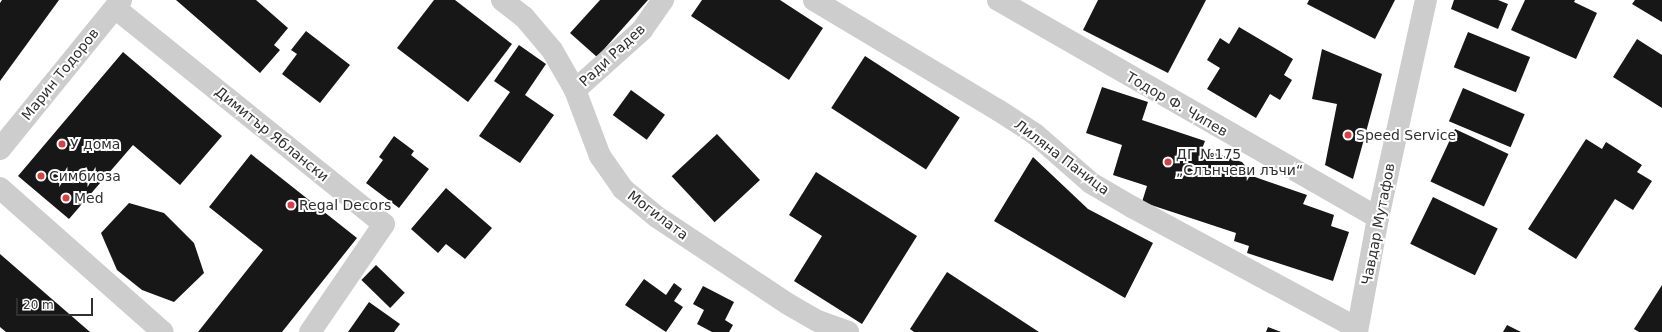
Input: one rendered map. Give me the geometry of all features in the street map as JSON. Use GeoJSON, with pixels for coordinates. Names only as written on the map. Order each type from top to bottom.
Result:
{"type":"FeatureCollection","features":[{"type":"Feature","properties":{"kind":"street","name":"Могилата"},"geometry":{"type":"LineString","coordinates":[[502,0],[524,17],[552,50],[575,90],[600,156],[623,189],[657,217],[788,304],[818,321],[848,332]]}},
{"type":"Feature","properties":{"kind":"street","name":"Ради Радев"},"geometry":{"type":"LineString","coordinates":[[575,90],[642,30],[663,0]]}},
{"type":"Feature","properties":{"kind":"street","name":"Лиляна Паница"},"geometry":{"type":"LineString","coordinates":[[814,0],[1035,134],[1091,183],[1104,191],[1357,330]]}},
{"type":"Feature","properties":{"kind":"street","name":"Тодор Ф. Чипев"},"geometry":{"type":"LineString","coordinates":[[998,0],[1378,218]]}},
{"type":"Feature","properties":{"kind":"street","name":"Чавдар Мутафов"},"geometry":{"type":"LineString","coordinates":[[1357,330],[1378,218],[1426,0]]}},
{"type":"Feature","properties":{"kind":"street","name":"Марин Тодоров"},"geometry":{"type":"LineString","coordinates":[[0,148],[118,4]]}},
{"type":"Feature","properties":{"kind":"street","name":"Димитър Яблански"},"geometry":{"type":"LineString","coordinates":[[118,4],[384,224],[310,332]]}},
{"type":"Feature","properties":{"kind":"street"},"geometry":{"type":"LineString","coordinates":[[0,188],[163,332]]}},
{"type":"Feature","properties":{"kind":"building"},"geometry":{"type":"Polygon","coordinates":[[[2,0],[59,0],[0,81],[0,3],[2,0]]]}},
{"type":"Feature","properties":{"kind":"building"},"geometry":{"type":"Polygon","coordinates":[[[176,0],[256,0],[288,28],[274,45],[280,50],[260,73],[176,0]]]}},
{"type":"Feature","properties":{"kind":"building"},"geometry":{"type":"Polygon","coordinates":[[[434,0],[455,0],[512,44],[468,102],[397,48],[434,0]]]}},
{"type":"Feature","properties":{"kind":"building"},"geometry":{"type":"Polygon","coordinates":[[[600,0],[648,0],[597,57],[570,33],[600,0]]]}},
{"type":"Feature","properties":{"kind":"building"},"geometry":{"type":"Polygon","coordinates":[[[702,0],[780,0],[823,28],[789,80],[691,16],[702,0]]]}},
{"type":"Feature","properties":{"kind":"building"},"geometry":{"type":"Polygon","coordinates":[[[1098,0],[1206,0],[1168,73],[1083,30],[1098,0]]]}},
{"type":"Feature","properties":{"kind":"building"},"geometry":{"type":"Polygon","coordinates":[[[1309,0],[1395,0],[1375,39],[1307,4],[1309,0]]]}},
{"type":"Feature","properties":{"kind":"building"},"geometry":{"type":"Polygon","coordinates":[[[1454,0],[1498,0],[1508,4],[1498,29],[1451,9],[1454,0]]]}},
{"type":"Feature","properties":{"kind":"building"},"geometry":{"type":"Polygon","coordinates":[[[1525,0],[1575,0],[1574,2],[1597,13],[1576,59],[1511,30],[1525,0]]]}},
{"type":"Feature","properties":{"kind":"building"},"geometry":{"type":"Polygon","coordinates":[[[1635,0],[1662,0],[1662,22],[1632,4],[1635,0]]]}},
{"type":"Feature","properties":{"kind":"building"},"geometry":{"type":"Polygon","coordinates":[[[1239,27],[1293,59],[1284,75],[1292,80],[1280,100],[1270,94],[1256,118],[1207,89],[1220,68],[1207,60],[1220,38],[1229,44],[1239,27]]]}},
{"type":"Feature","properties":{"kind":"building"},"geometry":{"type":"Polygon","coordinates":[[[306,31],[350,65],[320,103],[282,74],[297,54],[291,50],[306,31]]]}},
{"type":"Feature","properties":{"kind":"building"},"geometry":{"type":"Polygon","coordinates":[[[1468,32],[1530,57],[1516,92],[1454,67],[1468,32]]]}},
{"type":"Feature","properties":{"kind":"building"},"geometry":{"type":"Polygon","coordinates":[[[1637,39],[1662,55],[1662,108],[1613,77],[1637,39]]]}},
{"type":"Feature","properties":{"kind":"building"},"geometry":{"type":"Polygon","coordinates":[[[519,45],[546,64],[525,95],[554,115],[520,163],[479,136],[510,92],[494,81],[519,45]]]}},
{"type":"Feature","properties":{"kind":"building"},"geometry":{"type":"Polygon","coordinates":[[[1322,49],[1382,74],[1353,179],[1325,165],[1337,104],[1312,99],[1322,49]]]}},
{"type":"Feature","properties":{"kind":"building"},"geometry":{"type":"Polygon","coordinates":[[[123,52],[222,136],[180,185],[133,145],[69,219],[18,176],[123,52]]]}},
{"type":"Feature","properties":{"kind":"building"},"geometry":{"type":"Polygon","coordinates":[[[865,56],[960,118],[926,170],[831,108],[865,56]]]}},
{"type":"Feature","properties":{"kind":"building"},"geometry":{"type":"Polygon","coordinates":[[[1102,87],[1148,102],[1142,120],[1205,141],[1202,149],[1242,162],[1255,177],[1307,195],[1303,204],[1334,215],[1331,226],[1349,232],[1333,281],[1247,253],[1249,246],[1234,241],[1236,233],[1142,202],[1147,186],[1113,175],[1122,145],[1086,133],[1102,87]]]}},
{"type":"Feature","properties":{"kind":"building"},"geometry":{"type":"Polygon","coordinates":[[[1463,88],[1525,114],[1511,147],[1449,121],[1463,88]]]}},
{"type":"Feature","properties":{"kind":"building"},"geometry":{"type":"Polygon","coordinates":[[[631,90],[665,115],[647,140],[613,115],[631,90]]]}},
{"type":"Feature","properties":{"kind":"building"},"geometry":{"type":"Polygon","coordinates":[[[1455,129],[1508,154],[1484,207],[1430,182],[1455,129]]]}},
{"type":"Feature","properties":{"kind":"building"},"geometry":{"type":"Polygon","coordinates":[[[717,134],[760,180],[715,222],[672,176],[717,134]]]}},
{"type":"Feature","properties":{"kind":"building"},"geometry":{"type":"Polygon","coordinates":[[[394,136],[414,151],[411,155],[429,169],[399,208],[366,183],[383,160],[379,157],[394,136]]]}},
{"type":"Feature","properties":{"kind":"building"},"geometry":{"type":"Polygon","coordinates":[[[1586,139],[1602,149],[1606,142],[1642,165],[1637,172],[1652,181],[1633,210],[1615,199],[1576,259],[1528,229],[1586,139]]]}},
{"type":"Feature","properties":{"kind":"building"},"geometry":{"type":"Polygon","coordinates":[[[251,154],[357,238],[282,332],[198,332],[263,250],[209,207],[251,154]]]}},
{"type":"Feature","properties":{"kind":"building"},"geometry":{"type":"Polygon","coordinates":[[[1033,157],[1088,209],[1153,243],[1125,298],[994,221],[1033,157]]]}},
{"type":"Feature","properties":{"kind":"building"},"geometry":{"type":"Polygon","coordinates":[[[816,172],[917,236],[862,324],[794,281],[822,236],[789,215],[816,172]]]}},
{"type":"Feature","properties":{"kind":"building"},"geometry":{"type":"Polygon","coordinates":[[[446,188],[492,228],[465,259],[446,244],[438,253],[411,229],[446,188]]]}},
{"type":"Feature","properties":{"kind":"building"},"geometry":{"type":"Polygon","coordinates":[[[1433,197],[1498,229],[1475,275],[1410,244],[1433,197]]]}},
{"type":"Feature","properties":{"kind":"building"},"geometry":{"type":"Polygon","coordinates":[[[129,203],[164,213],[194,243],[204,273],[174,302],[142,290],[117,270],[101,233],[129,203]]]}},
{"type":"Feature","properties":{"kind":"building"},"geometry":{"type":"Polygon","coordinates":[[[0,254],[90,332],[6,332],[0,327],[0,254]]]}},
{"type":"Feature","properties":{"kind":"building"},"geometry":{"type":"Polygon","coordinates":[[[376,265],[405,293],[390,308],[361,280],[376,265]]]}},
{"type":"Feature","properties":{"kind":"building"},"geometry":{"type":"Polygon","coordinates":[[[947,272],[1039,332],[914,332],[910,329],[947,272]]]}},
{"type":"Feature","properties":{"kind":"building"},"geometry":{"type":"Polygon","coordinates":[[[644,279],[666,295],[674,283],[682,289],[674,301],[683,307],[666,332],[625,305],[644,279]]]}},
{"type":"Feature","properties":{"kind":"building"},"geometry":{"type":"Polygon","coordinates":[[[1662,285],[1662,332],[1639,332],[1634,329],[1662,285]]]}},
{"type":"Feature","properties":{"kind":"building"},"geometry":{"type":"Polygon","coordinates":[[[703,286],[734,302],[725,320],[733,325],[729,332],[712,332],[697,324],[704,310],[693,304],[703,286]]]}},
{"type":"Feature","properties":{"kind":"building"},"geometry":{"type":"Polygon","coordinates":[[[369,302],[400,324],[394,332],[348,332],[369,302]]]}},
{"type":"Feature","properties":{"kind":"building"},"geometry":{"type":"Polygon","coordinates":[[[1507,325],[1521,332],[1503,332],[1507,325]]]}},
{"type":"Feature","properties":{"kind":"building"},"geometry":{"type":"Polygon","coordinates":[[[1268,327],[1281,332],[1266,332],[1268,327]]]}},
{"type":"Feature","properties":{"kind":"place","name":"Speed Service"},"geometry":{"type":"Point","coordinates":[1348,135]}},
{"type":"Feature","properties":{"kind":"place","name":"У дома"},"geometry":{"type":"Point","coordinates":[62,144]}},
{"type":"Feature","properties":{"kind":"place","name":"ДГ №175 „Слънчеви лъчи“"},"geometry":{"type":"Point","coordinates":[1168,162]}},
{"type":"Feature","properties":{"kind":"place","name":"Симбиоза"},"geometry":{"type":"Point","coordinates":[41,176]}},
{"type":"Feature","properties":{"kind":"place","name":"Med"},"geometry":{"type":"Point","coordinates":[66,198]}},
{"type":"Feature","properties":{"kind":"place","name":"Regal Decors"},"geometry":{"type":"Point","coordinates":[291,205]}}]}
